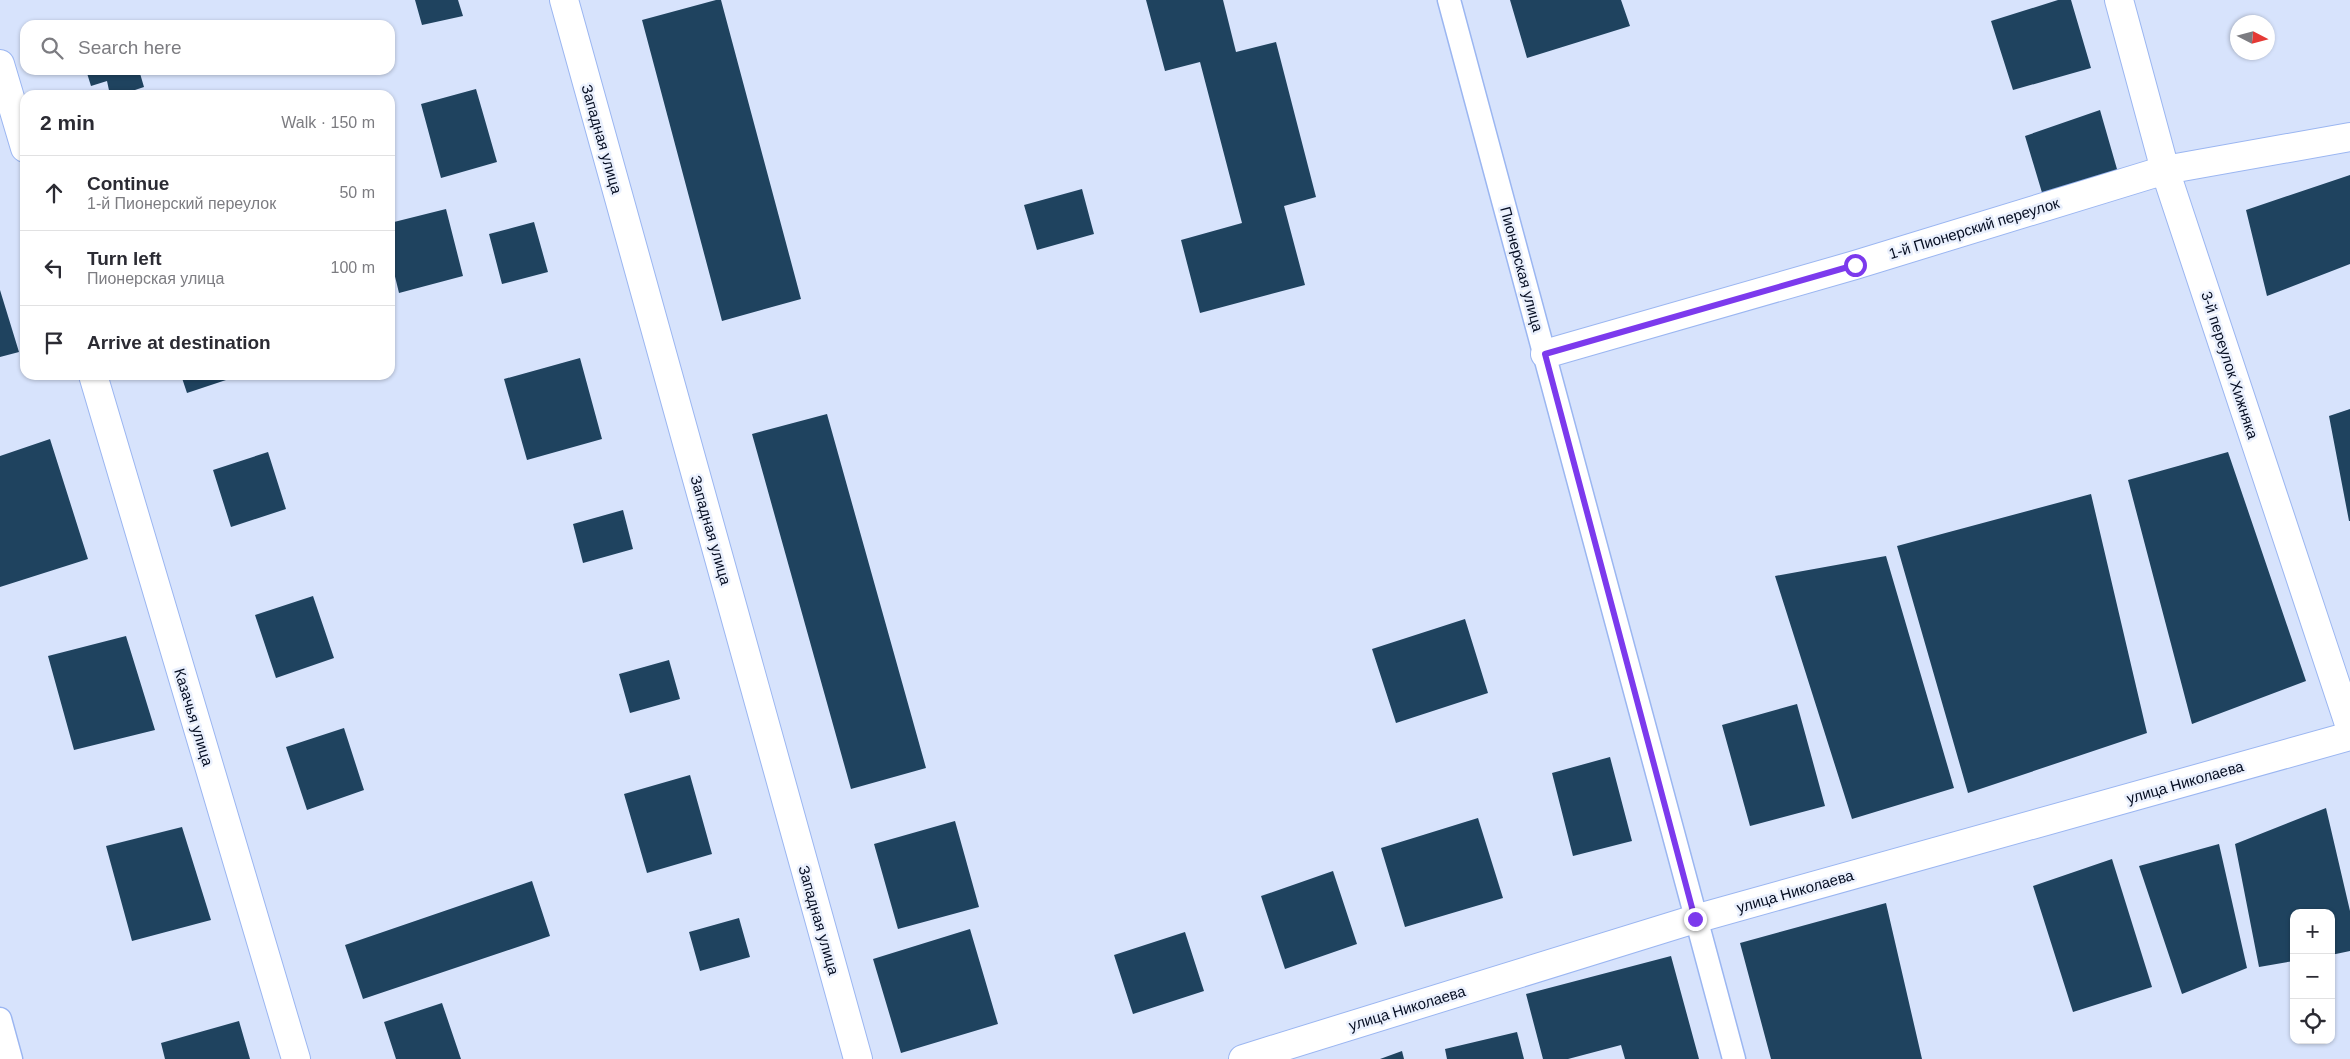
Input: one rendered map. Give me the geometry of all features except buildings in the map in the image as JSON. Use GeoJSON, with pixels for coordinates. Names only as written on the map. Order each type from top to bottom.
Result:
{"type":"FeatureCollection","features":[{"type":"Feature","properties":{"kind":"street","name":"Западная улица"},"geometry":{"type":"LineString","coordinates":[[564,0],[858,1059]]}},
{"type":"Feature","properties":{"kind":"street","name":"3-й переулок Хижняка"},"geometry":{"type":"LineString","coordinates":[[2119,0],[2165,170],[2350,727]]}},
{"type":"Feature","properties":{"kind":"street"},"geometry":{"type":"LineString","coordinates":[[0,64],[20,131]]}},
{"type":"Feature","properties":{"kind":"street","name":"1-й Пионерский переулок"},"geometry":{"type":"LineString","coordinates":[[1545,354],[1855,265],[2165,170],[2350,137]]}},
{"type":"Feature","properties":{"kind":"street","name":"Казачья улица"},"geometry":{"type":"LineString","coordinates":[[94,380],[296,1059]]}},
{"type":"Feature","properties":{"kind":"street","name":"улица Николаева"},"geometry":{"type":"LineString","coordinates":[[1244,1059],[1695,919],[2350,736]]}},
{"type":"Feature","properties":{"kind":"lane","name":"Пионерская улица"},"geometry":{"type":"LineString","coordinates":[[1449,0],[1734,1059]]}},
{"type":"Feature","properties":{"kind":"lane"},"geometry":{"type":"LineString","coordinates":[[0,1018],[11,1059]]}},
{"type":"Feature","properties":{"kind":"route"},"geometry":{"type":"LineString","coordinates":[[1695,919],[1545,354],[1855,265]]}}]}
